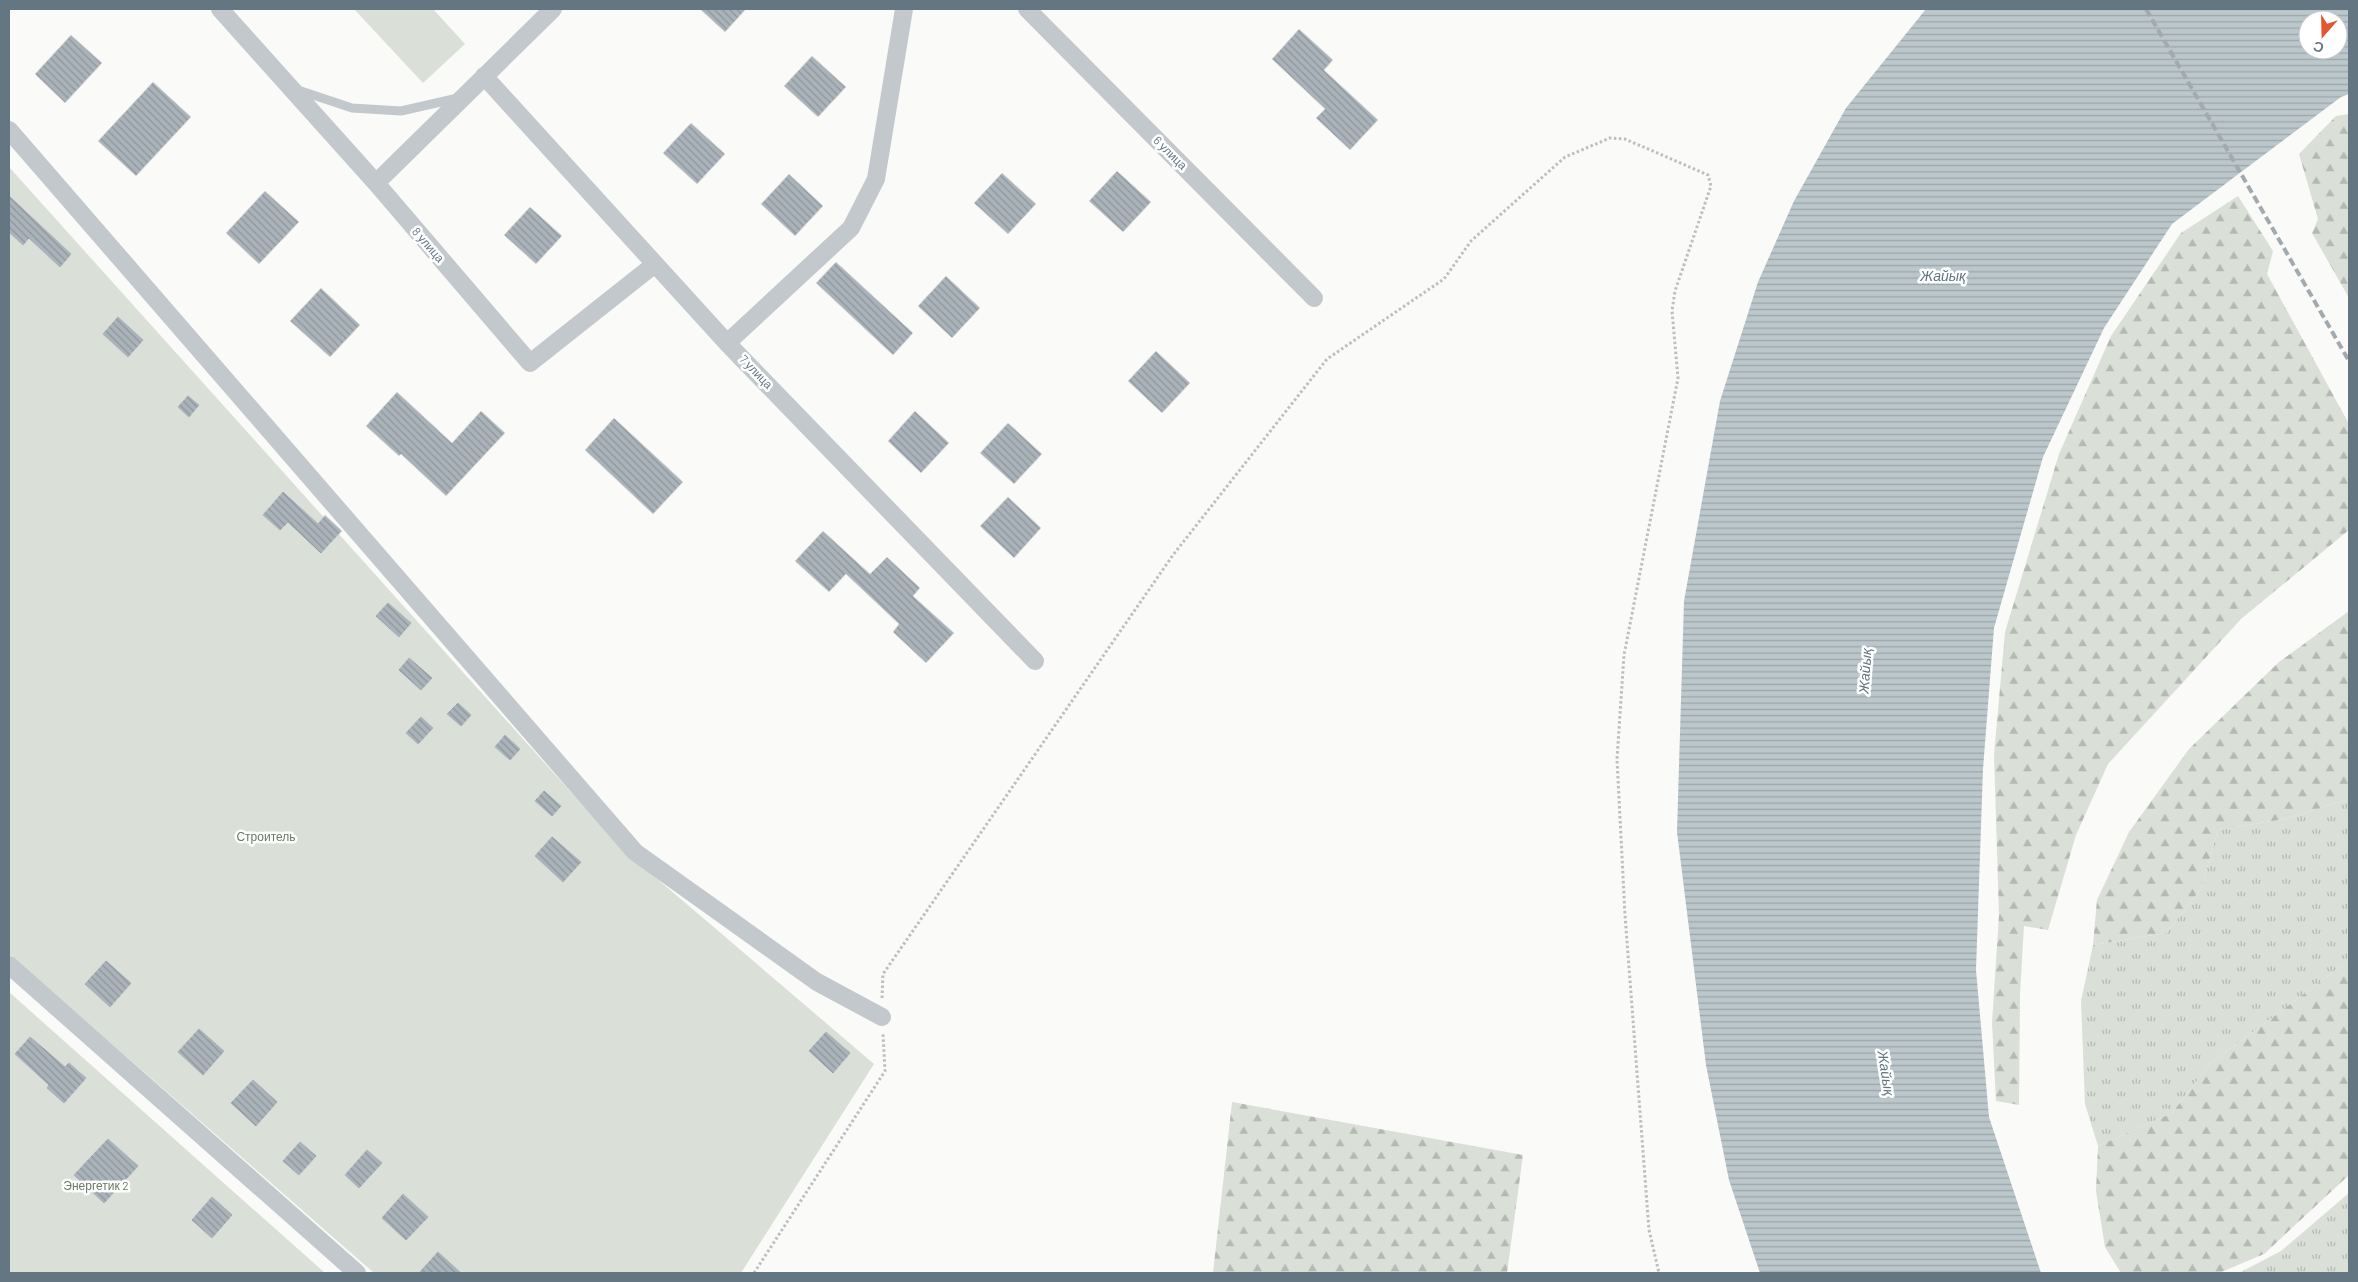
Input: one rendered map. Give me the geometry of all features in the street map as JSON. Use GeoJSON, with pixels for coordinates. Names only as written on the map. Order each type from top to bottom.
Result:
{"type":"FeatureCollection","features":[{"type":"Feature","properties":{"kind":"street","name":"8 улица"},"geometry":{"type":"LineString","coordinates":[[220,9],[376,183],[530,363],[655,264]]}},
{"type":"Feature","properties":{"kind":"street"},"geometry":{"type":"LineString","coordinates":[[376,183],[553,9]]}},
{"type":"Feature","properties":{"kind":"street"},"geometry":{"type":"LineString","coordinates":[[728,343],[851,228],[876,179],[904,9]]}},
{"type":"Feature","properties":{"kind":"street","name":"6 улица"},"geometry":{"type":"LineString","coordinates":[[1027,9],[1314,298]]}},
{"type":"Feature","properties":{"kind":"street","name":"7 улица"},"geometry":{"type":"LineString","coordinates":[[484,76],[728,343],[1035,661]]}},
{"type":"Feature","properties":{"kind":"street"},"geometry":{"type":"LineString","coordinates":[[9,130],[635,852],[816,982],[882,1017]]}},
{"type":"Feature","properties":{"kind":"street"},"geometry":{"type":"LineString","coordinates":[[9,965],[357,1273]]}},
{"type":"Feature","properties":{"kind":"lane"},"geometry":{"type":"LineString","coordinates":[[289,87],[352,108],[401,111],[463,97]]}},
{"type":"Feature","properties":{"kind":"path"},"geometry":{"type":"LineString","coordinates":[[754,1273],[885,1070],[882,974],[1173,555],[1328,359],[1444,279],[1471,241],[1565,157],[1610,138],[1625,139],[1708,176],[1712,186],[1675,291],[1672,311],[1678,378],[1624,655],[1617,759],[1624,915],[1649,1230],[1659,1273]]}},
{"type":"Feature","properties":{"kind":"green space"},"geometry":{"type":"Polygon","coordinates":[[[354,9],[433,9],[465,44],[423,83],[354,9]]]}},
{"type":"Feature","properties":{"kind":"green space"},"geometry":{"type":"Polygon","coordinates":[[[2349,114],[2349,298],[2312,233],[2318,219],[2299,154],[2336,116],[2349,114]]]}},
{"type":"Feature","properties":{"kind":"green space","name":"Строитель"},"geometry":{"type":"Polygon","coordinates":[[[9,167],[621,848],[874,1064],[741,1273],[374,1273],[9,954],[9,167]]]}},
{"type":"Feature","properties":{"kind":"green space"},"geometry":{"type":"Polygon","coordinates":[[[2238,196],[2273,251],[2267,274],[2349,424],[2349,530],[2241,619],[2108,764],[2076,835],[2048,930],[2024,926],[2020,994],[2019,1105],[1996,1101],[1992,1023],[1999,915],[1994,755],[2005,632],[2059,454],[2111,336],[2181,233],[2238,196]]]}},
{"type":"Feature","properties":{"kind":"green space"},"geometry":{"type":"Polygon","coordinates":[[[2349,611],[2349,799],[2284,819],[2218,830],[2201,889],[2166,933],[2093,945],[2097,900],[2129,832],[2189,749],[2279,662],[2349,611]]]}},
{"type":"Feature","properties":{"kind":"green space"},"geometry":{"type":"Polygon","coordinates":[[[2349,799],[2349,962],[2210,1064],[2172,1113],[2098,1146],[2085,1104],[2081,1001],[2093,945],[2166,933],[2201,889],[2218,830],[2284,819],[2349,799]]]}},
{"type":"Feature","properties":{"kind":"green space"},"geometry":{"type":"Polygon","coordinates":[[[2349,962],[2349,1175],[2264,1254],[2219,1273],[2121,1273],[2105,1247],[2096,1191],[2098,1146],[2172,1113],[2210,1064],[2349,962]]]}},
{"type":"Feature","properties":{"kind":"green space","name":"Энергетик 2"},"geometry":{"type":"Polygon","coordinates":[[[9,992],[325,1273],[9,1273],[9,992]]]}},
{"type":"Feature","properties":{"kind":"green space"},"geometry":{"type":"Polygon","coordinates":[[[1232,1102],[1523,1155],[1507,1273],[1213,1273],[1232,1102]]]}},
{"type":"Feature","properties":{"kind":"green space"},"geometry":{"type":"Polygon","coordinates":[[[2349,1193],[2349,1273],[2239,1273],[2281,1251],[2349,1193]]]}},
{"type":"Feature","properties":{"kind":"water","name":"Жайық"},"geometry":{"type":"Polygon","coordinates":[[[1926,9],[2349,9],[2349,94],[2341,97],[2172,224],[2104,328],[2043,457],[1994,628],[1983,769],[1976,970],[1989,1117],[2041,1273],[1760,1273],[1729,1180],[1706,1065],[1677,832],[1684,601],[1720,401],[1758,282],[1794,201],[1846,108],[1926,9]]]}},
{"type":"Feature","properties":{"kind":"building"},"geometry":{"type":"Polygon","coordinates":[[[700,9],[746,9],[725,32],[700,9]]]}},
{"type":"Feature","properties":{"kind":"building"},"geometry":{"type":"Polygon","coordinates":[[[1299,29],[1333,60],[1324,70],[1378,120],[1350,150],[1316,118],[1325,109],[1272,59],[1299,29]]]}},
{"type":"Feature","properties":{"kind":"building"},"geometry":{"type":"Polygon","coordinates":[[[71,35],[102,63],[65,103],[35,74],[71,35]]]}},
{"type":"Feature","properties":{"kind":"building"},"geometry":{"type":"Polygon","coordinates":[[[812,56],[846,87],[818,117],[784,86],[812,56]]]}},
{"type":"Feature","properties":{"kind":"building"},"geometry":{"type":"Polygon","coordinates":[[[153,82],[191,117],[136,176],[98,141],[153,82]]]}},
{"type":"Feature","properties":{"kind":"building"},"geometry":{"type":"Polygon","coordinates":[[[691,123],[725,154],[697,184],[663,153],[691,123]]]}},
{"type":"Feature","properties":{"kind":"building"},"geometry":{"type":"Polygon","coordinates":[[[1117,171],[1151,202],[1123,232],[1089,201],[1117,171]]]}},
{"type":"Feature","properties":{"kind":"building"},"geometry":{"type":"Polygon","coordinates":[[[1002,173],[1036,204],[1008,234],[974,203],[1002,173]]]}},
{"type":"Feature","properties":{"kind":"building"},"geometry":{"type":"Polygon","coordinates":[[[789,174],[823,206],[795,236],[761,204],[789,174]]]}},
{"type":"Feature","properties":{"kind":"building"},"geometry":{"type":"Polygon","coordinates":[[[265,191],[299,222],[259,264],[226,233],[265,191]]]}},
{"type":"Feature","properties":{"kind":"building"},"geometry":{"type":"Polygon","coordinates":[[[9,195],[72,254],[60,268],[29,239],[23,246],[9,233],[9,195]]]}},
{"type":"Feature","properties":{"kind":"building"},"geometry":{"type":"Polygon","coordinates":[[[530,207],[562,236],[536,264],[504,235],[530,207]]]}},
{"type":"Feature","properties":{"kind":"building"},"geometry":{"type":"Polygon","coordinates":[[[836,262],[913,333],[893,355],[816,283],[836,262]]]}},
{"type":"Feature","properties":{"kind":"building"},"geometry":{"type":"Polygon","coordinates":[[[946,276],[980,308],[952,338],[918,306],[946,276]]]}},
{"type":"Feature","properties":{"kind":"building"},"geometry":{"type":"Polygon","coordinates":[[[321,288],[360,325],[330,357],[290,321],[321,288]]]}},
{"type":"Feature","properties":{"kind":"building"},"geometry":{"type":"Polygon","coordinates":[[[118,316],[144,340],[128,358],[102,334],[118,316]]]}},
{"type":"Feature","properties":{"kind":"building"},"geometry":{"type":"Polygon","coordinates":[[[1156,351],[1190,383],[1162,413],[1128,381],[1156,351]]]}},
{"type":"Feature","properties":{"kind":"building"},"geometry":{"type":"Polygon","coordinates":[[[397,392],[452,443],[481,411],[505,433],[446,496],[401,454],[399,456],[366,426],[397,392]]]}},
{"type":"Feature","properties":{"kind":"building"},"geometry":{"type":"Polygon","coordinates":[[[188,395],[200,405],[189,418],[177,407],[188,395]]]}},
{"type":"Feature","properties":{"kind":"building"},"geometry":{"type":"Polygon","coordinates":[[[915,411],[949,443],[921,473],[888,441],[915,411]]]}},
{"type":"Feature","properties":{"kind":"building"},"geometry":{"type":"Polygon","coordinates":[[[614,418],[683,482],[653,514],[585,450],[614,418]]]}},
{"type":"Feature","properties":{"kind":"building"},"geometry":{"type":"Polygon","coordinates":[[[1008,423],[1042,454],[1014,484],[980,453],[1008,423]]]}},
{"type":"Feature","properties":{"kind":"building"},"geometry":{"type":"Polygon","coordinates":[[[283,491],[318,523],[325,515],[342,531],[321,554],[288,523],[280,531],[262,515],[283,491]]]}},
{"type":"Feature","properties":{"kind":"building"},"geometry":{"type":"Polygon","coordinates":[[[1008,497],[1041,528],[1014,558],[980,526],[1008,497]]]}},
{"type":"Feature","properties":{"kind":"building"},"geometry":{"type":"Polygon","coordinates":[[[823,531],[870,574],[887,557],[920,588],[913,596],[954,633],[926,663],[893,632],[899,624],[846,574],[829,592],[795,561],[823,531]]]}},
{"type":"Feature","properties":{"kind":"building"},"geometry":{"type":"Polygon","coordinates":[[[388,602],[412,623],[399,638],[375,616],[388,602]]]}},
{"type":"Feature","properties":{"kind":"building"},"geometry":{"type":"Polygon","coordinates":[[[409,657],[433,678],[421,691],[398,670],[409,657]]]}},
{"type":"Feature","properties":{"kind":"building"},"geometry":{"type":"Polygon","coordinates":[[[458,702],[472,715],[461,727],[446,714],[458,702]]]}},
{"type":"Feature","properties":{"kind":"building"},"geometry":{"type":"Polygon","coordinates":[[[421,716],[434,728],[418,745],[405,733],[421,716]]]}},
{"type":"Feature","properties":{"kind":"building"},"geometry":{"type":"Polygon","coordinates":[[[505,734],[521,749],[510,761],[494,747],[505,734]]]}},
{"type":"Feature","properties":{"kind":"building"},"geometry":{"type":"Polygon","coordinates":[[[544,790],[562,806],[552,817],[534,801],[544,790]]]}},
{"type":"Feature","properties":{"kind":"building"},"geometry":{"type":"Polygon","coordinates":[[[552,836],[582,862],[563,883],[534,856],[552,836]]]}},
{"type":"Feature","properties":{"kind":"building"},"geometry":{"type":"Polygon","coordinates":[[[106,960],[132,983],[110,1008],[84,984],[106,960]]]}},
{"type":"Feature","properties":{"kind":"building"},"geometry":{"type":"Polygon","coordinates":[[[199,1028],[225,1051],[203,1076],[177,1052],[199,1028]]]}},
{"type":"Feature","properties":{"kind":"building"},"geometry":{"type":"Polygon","coordinates":[[[826,1031],[851,1053],[833,1074],[808,1051],[826,1031]]]}},
{"type":"Feature","properties":{"kind":"building"},"geometry":{"type":"Polygon","coordinates":[[[30,1036],[65,1066],[69,1062],[87,1078],[64,1104],[46,1088],[48,1085],[14,1054],[30,1036]]]}},
{"type":"Feature","properties":{"kind":"building"},"geometry":{"type":"Polygon","coordinates":[[[253,1079],[278,1102],[256,1127],[230,1103],[253,1079]]]}},
{"type":"Feature","properties":{"kind":"building"},"geometry":{"type":"Polygon","coordinates":[[[108,1138],[139,1166],[104,1204],[73,1175],[108,1138]]]}},
{"type":"Feature","properties":{"kind":"building"},"geometry":{"type":"Polygon","coordinates":[[[300,1141],[317,1156],[299,1176],[282,1161],[300,1141]]]}},
{"type":"Feature","properties":{"kind":"building"},"geometry":{"type":"Polygon","coordinates":[[[367,1149],[383,1163],[359,1189],[344,1175],[367,1149]]]}},
{"type":"Feature","properties":{"kind":"building"},"geometry":{"type":"Polygon","coordinates":[[[403,1193],[429,1217],[406,1241],[381,1218],[403,1193]]]}},
{"type":"Feature","properties":{"kind":"building"},"geometry":{"type":"Polygon","coordinates":[[[212,1196],[233,1215],[212,1239],[191,1220],[212,1196]]]}},
{"type":"Feature","properties":{"kind":"building"},"geometry":{"type":"Polygon","coordinates":[[[438,1251],[462,1273],[418,1273],[438,1251]]]}},
{"type":"Feature","properties":{"kind":"railway"},"geometry":{"type":"LineString","coordinates":[[2146,9],[2349,361]]}}]}
